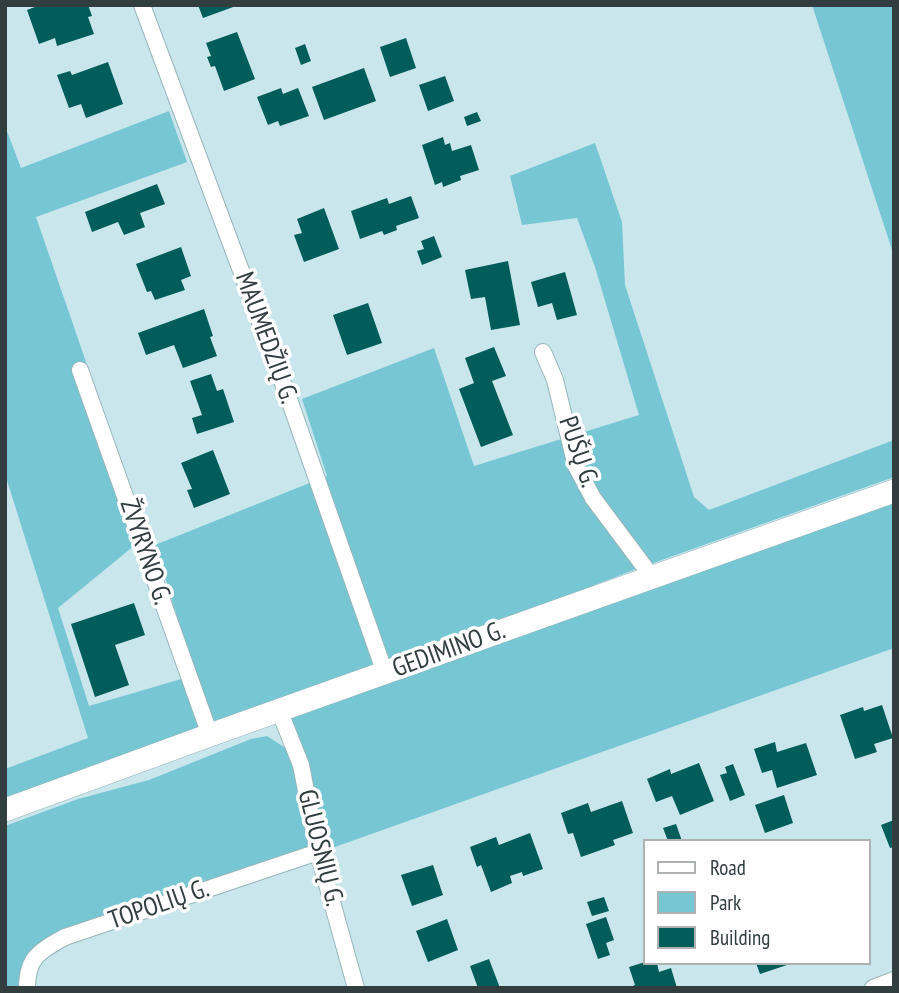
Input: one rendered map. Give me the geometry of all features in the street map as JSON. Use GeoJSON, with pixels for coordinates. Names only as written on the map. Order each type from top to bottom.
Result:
{"type":"FeatureCollection","features":[{"type":"Feature","properties":{"kind":"main road","name":"GEDIMINO G."},"geometry":{"type":"LineString","coordinates":[[5,810],[894,491]]}},
{"type":"Feature","properties":{"kind":"street","name":"MAUMEDŽIŲ G."},"geometry":{"type":"LineString","coordinates":[[142,5],[291,405],[384,673]]}},
{"type":"Feature","properties":{"kind":"street","name":"PUŠŲ G."},"geometry":{"type":"LineString","coordinates":[[542,352],[555,380],[576,466],[593,498],[652,577]]}},
{"type":"Feature","properties":{"kind":"street","name":"ŽVYRYNO G."},"geometry":{"type":"LineString","coordinates":[[80,370],[210,735]]}},
{"type":"Feature","properties":{"kind":"street","name":"GLUOSNIŲ G."},"geometry":{"type":"LineString","coordinates":[[279,710],[301,765],[318,852],[356,988]]}},
{"type":"Feature","properties":{"kind":"street","name":"TOPOLIŲ G."},"geometry":{"type":"LineString","coordinates":[[27,988],[27,972],[37,953],[65,937],[318,852]]}},
{"type":"Feature","properties":{"kind":"street"},"geometry":{"type":"LineString","coordinates":[[873,988],[894,980]]}},
{"type":"Feature","properties":{"kind":"green space"},"geometry":{"type":"Polygon","coordinates":[[[812,5],[894,5],[894,256],[812,5]]]}},
{"type":"Feature","properties":{"kind":"green space"},"geometry":{"type":"Polygon","coordinates":[[[169,111],[187,162],[36,217],[146,536],[58,608],[89,706],[195,675],[155,545],[327,476],[302,399],[434,348],[474,466],[639,415],[595,267],[577,218],[522,225],[510,176],[595,143],[622,222],[625,285],[694,497],[709,510],[894,440],[894,477],[631,571],[210,735],[5,797],[5,769],[88,738],[5,474],[5,126],[21,168],[169,111]]]}},
{"type":"Feature","properties":{"kind":"green space"},"geometry":{"type":"Polygon","coordinates":[[[894,491],[894,648],[37,953],[27,988],[5,988],[5,826],[78,799],[149,780],[251,739],[267,736],[284,747],[299,763],[279,710],[894,491]]]}},
{"type":"Feature","properties":{"kind":"building"},"geometry":{"type":"Polygon","coordinates":[[[40,5],[88,5],[92,16],[88,17],[94,34],[57,46],[55,38],[39,44],[27,10],[40,5]]]}},
{"type":"Feature","properties":{"kind":"building"},"geometry":{"type":"Polygon","coordinates":[[[198,5],[236,5],[236,6],[203,18],[198,5]]]}},
{"type":"Feature","properties":{"kind":"building"},"geometry":{"type":"Polygon","coordinates":[[[237,32],[255,79],[224,91],[215,66],[211,67],[207,57],[211,56],[206,43],[237,32]]]}},
{"type":"Feature","properties":{"kind":"building"},"geometry":{"type":"Polygon","coordinates":[[[406,38],[416,68],[390,77],[380,47],[406,38]]]}},
{"type":"Feature","properties":{"kind":"building"},"geometry":{"type":"Polygon","coordinates":[[[305,44],[311,61],[301,65],[295,48],[305,44]]]}},
{"type":"Feature","properties":{"kind":"building"},"geometry":{"type":"Polygon","coordinates":[[[108,62],[123,104],[86,118],[81,104],[69,108],[57,75],[70,71],[72,75],[108,62]]]}},
{"type":"Feature","properties":{"kind":"building"},"geometry":{"type":"Polygon","coordinates":[[[364,68],[376,101],[324,120],[312,87],[364,68]]]}},
{"type":"Feature","properties":{"kind":"building"},"geometry":{"type":"Polygon","coordinates":[[[445,76],[454,101],[428,111],[419,85],[445,76]]]}},
{"type":"Feature","properties":{"kind":"building"},"geometry":{"type":"Polygon","coordinates":[[[281,88],[283,94],[298,88],[309,116],[280,126],[278,121],[268,125],[257,97],[281,88]]]}},
{"type":"Feature","properties":{"kind":"building"},"geometry":{"type":"Polygon","coordinates":[[[477,112],[481,121],[467,126],[464,117],[477,112]]]}},
{"type":"Feature","properties":{"kind":"building"},"geometry":{"type":"Polygon","coordinates":[[[443,137],[445,145],[450,143],[452,151],[471,145],[479,170],[460,176],[461,180],[443,187],[442,182],[435,185],[422,145],[443,137]]]}},
{"type":"Feature","properties":{"kind":"building"},"geometry":{"type":"Polygon","coordinates":[[[157,184],[165,204],[140,213],[145,227],[124,235],[118,222],[92,232],[85,212],[157,184]]]}},
{"type":"Feature","properties":{"kind":"building"},"geometry":{"type":"Polygon","coordinates":[[[411,196],[419,218],[396,226],[397,230],[384,235],[382,231],[360,239],[351,211],[387,198],[389,204],[411,196]]]}},
{"type":"Feature","properties":{"kind":"building"},"geometry":{"type":"Polygon","coordinates":[[[324,208],[339,249],[304,262],[294,235],[302,233],[297,219],[324,208]]]}},
{"type":"Feature","properties":{"kind":"building"},"geometry":{"type":"Polygon","coordinates":[[[434,236],[442,257],[422,265],[417,251],[424,249],[421,241],[434,236]]]}},
{"type":"Feature","properties":{"kind":"building"},"geometry":{"type":"Polygon","coordinates":[[[181,247],[191,276],[181,280],[185,290],[155,300],[151,291],[147,292],[136,264],[181,247]]]}},
{"type":"Feature","properties":{"kind":"building"},"geometry":{"type":"Polygon","coordinates":[[[508,261],[520,325],[491,330],[485,297],[471,299],[465,270],[508,261]]]}},
{"type":"Feature","properties":{"kind":"building"},"geometry":{"type":"Polygon","coordinates":[[[565,272],[577,315],[557,320],[552,303],[538,307],[531,282],[565,272]]]}},
{"type":"Feature","properties":{"kind":"building"},"geometry":{"type":"Polygon","coordinates":[[[368,303],[382,343],[347,355],[333,315],[368,303]]]}},
{"type":"Feature","properties":{"kind":"building"},"geometry":{"type":"Polygon","coordinates":[[[204,309],[217,356],[183,368],[174,345],[146,355],[138,333],[204,309]]]}},
{"type":"Feature","properties":{"kind":"building"},"geometry":{"type":"Polygon","coordinates":[[[494,347],[506,376],[492,381],[513,435],[481,447],[459,389],[474,383],[465,358],[494,347]]]}},
{"type":"Feature","properties":{"kind":"building"},"geometry":{"type":"Polygon","coordinates":[[[211,374],[217,391],[223,389],[234,422],[197,434],[192,418],[202,415],[190,381],[211,374]]]}},
{"type":"Feature","properties":{"kind":"building"},"geometry":{"type":"Polygon","coordinates":[[[213,450],[230,494],[194,508],[187,490],[192,489],[181,463],[213,450]]]}},
{"type":"Feature","properties":{"kind":"building"},"geometry":{"type":"Polygon","coordinates":[[[134,603],[145,635],[115,645],[129,685],[95,697],[71,624],[134,603]]]}},
{"type":"Feature","properties":{"kind":"building"},"geometry":{"type":"Polygon","coordinates":[[[882,705],[893,738],[874,744],[877,752],[855,759],[840,715],[863,707],[864,711],[882,705]]]}},
{"type":"Feature","properties":{"kind":"building"},"geometry":{"type":"Polygon","coordinates":[[[775,742],[777,752],[806,743],[817,775],[777,788],[772,770],[762,773],[754,749],[775,742]]]}},
{"type":"Feature","properties":{"kind":"building"},"geometry":{"type":"Polygon","coordinates":[[[699,763],[714,801],[680,815],[672,796],[656,802],[647,779],[670,769],[671,774],[699,763]]]}},
{"type":"Feature","properties":{"kind":"building"},"geometry":{"type":"Polygon","coordinates":[[[733,764],[745,795],[730,801],[720,775],[727,773],[725,767],[733,764]]]}},
{"type":"Feature","properties":{"kind":"building"},"geometry":{"type":"Polygon","coordinates":[[[784,795],[793,823],[765,833],[755,805],[784,795]]]}},
{"type":"Feature","properties":{"kind":"building"},"geometry":{"type":"Polygon","coordinates":[[[622,801],[633,833],[613,840],[615,845],[581,857],[573,833],[568,834],[561,813],[588,803],[591,812],[622,801]]]}},
{"type":"Feature","properties":{"kind":"building"},"geometry":{"type":"Polygon","coordinates":[[[894,820],[894,847],[890,848],[881,825],[894,820]]]}},
{"type":"Feature","properties":{"kind":"building"},"geometry":{"type":"Polygon","coordinates":[[[676,824],[681,839],[667,839],[663,828],[676,824]]]}},
{"type":"Feature","properties":{"kind":"building"},"geometry":{"type":"Polygon","coordinates":[[[530,833],[543,869],[523,876],[522,872],[510,876],[512,883],[491,892],[481,865],[477,867],[470,847],[496,837],[499,845],[530,833]]]}},
{"type":"Feature","properties":{"kind":"building"},"geometry":{"type":"Polygon","coordinates":[[[433,865],[443,895],[412,906],[401,875],[433,865]]]}},
{"type":"Feature","properties":{"kind":"building"},"geometry":{"type":"Polygon","coordinates":[[[604,897],[609,911],[592,916],[587,902],[604,897]]]}},
{"type":"Feature","properties":{"kind":"building"},"geometry":{"type":"Polygon","coordinates":[[[606,917],[614,940],[606,943],[610,955],[598,959],[586,924],[606,917]]]}},
{"type":"Feature","properties":{"kind":"building"},"geometry":{"type":"Polygon","coordinates":[[[447,919],[458,950],[428,962],[416,931],[447,919]]]}},
{"type":"Feature","properties":{"kind":"building"},"geometry":{"type":"Polygon","coordinates":[[[489,959],[500,988],[478,988],[470,966],[489,959]]]}},
{"type":"Feature","properties":{"kind":"building"},"geometry":{"type":"Polygon","coordinates":[[[643,963],[643,965],[657,965],[659,972],[671,968],[677,988],[628,988],[635,985],[629,967],[643,963]]]}},
{"type":"Feature","properties":{"kind":"building"},"geometry":{"type":"Polygon","coordinates":[[[757,965],[787,965],[760,974],[757,965]]]}}]}
